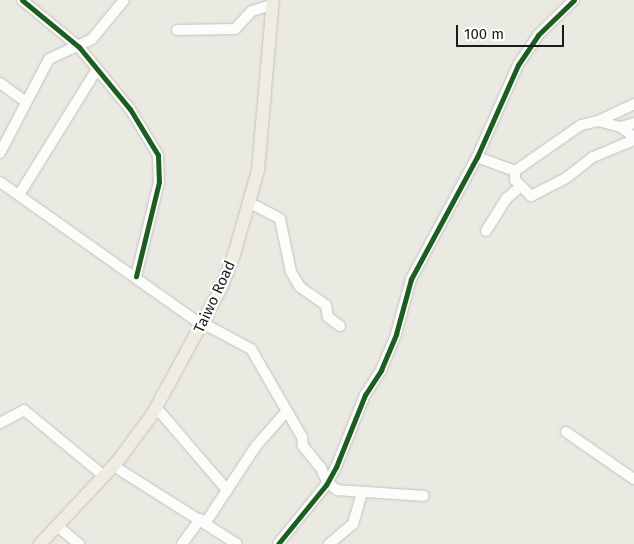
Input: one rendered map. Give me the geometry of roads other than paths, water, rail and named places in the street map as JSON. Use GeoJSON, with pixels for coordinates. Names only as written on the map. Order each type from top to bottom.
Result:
{"type":"FeatureCollection","features":[{"type":"Feature","properties":{"kind":"main road","name":"Taiwo Road"},"geometry":{"type":"LineString","coordinates":[[49,544],[120,470],[160,412],[240,256],[256,206],[268,138],[276,1]]}},
{"type":"Feature","properties":{"kind":"main road","name":"Taiwo Road"},"geometry":{"type":"LineString","coordinates":[[40,544],[104,476],[152,415],[206,325],[234,255],[258,170],[276,1]]}},
{"type":"Feature","properties":{"kind":"street"},"geometry":{"type":"LineString","coordinates":[[22,0],[79,47],[130,109],[160,164],[151,225],[136,276]]}},
{"type":"Feature","properties":{"kind":"street"},"geometry":{"type":"LineString","coordinates":[[0,153],[25,101],[49,59],[79,47],[92,39],[124,0]]}},
{"type":"Feature","properties":{"kind":"street"},"geometry":{"type":"LineString","coordinates":[[278,544],[327,482],[351,434],[365,395],[381,370],[396,334],[411,279],[477,158],[518,65],[538,35],[574,0]]}},
{"type":"Feature","properties":{"kind":"street"},"geometry":{"type":"LineString","coordinates":[[177,30],[235,29],[252,11],[276,1]]}},
{"type":"Feature","properties":{"kind":"street"},"geometry":{"type":"LineString","coordinates":[[19,195],[97,69]]}},
{"type":"Feature","properties":{"kind":"street"},"geometry":{"type":"LineString","coordinates":[[0,83],[25,101]]}},
{"type":"Feature","properties":{"kind":"street"},"geometry":{"type":"LineString","coordinates":[[515,171],[581,125],[598,121],[634,104]]}},
{"type":"Feature","properties":{"kind":"street"},"geometry":{"type":"LineString","coordinates":[[515,171],[515,180],[531,196],[566,178],[593,157],[634,138],[621,127],[598,121]]}},
{"type":"Feature","properties":{"kind":"street"},"geometry":{"type":"LineString","coordinates":[[621,127],[634,123]]}},
{"type":"Feature","properties":{"kind":"street"},"geometry":{"type":"LineString","coordinates":[[477,158],[515,171]]}},
{"type":"Feature","properties":{"kind":"street"},"geometry":{"type":"LineString","coordinates":[[0,182],[206,325],[252,349],[327,482],[337,490],[424,496]]}},
{"type":"Feature","properties":{"kind":"street"},"geometry":{"type":"LineString","coordinates":[[486,231],[506,200],[520,187]]}},
{"type":"Feature","properties":{"kind":"street"},"geometry":{"type":"LineString","coordinates":[[256,206],[280,219],[291,272],[300,287],[326,305],[328,317],[340,326]]}},
{"type":"Feature","properties":{"kind":"street"},"geometry":{"type":"LineString","coordinates":[[0,424],[24,410],[104,476]]}},
{"type":"Feature","properties":{"kind":"street"},"geometry":{"type":"LineString","coordinates":[[160,412],[227,490]]}},
{"type":"Feature","properties":{"kind":"street"},"geometry":{"type":"LineString","coordinates":[[182,544],[227,490],[256,446],[286,412]]}},
{"type":"Feature","properties":{"kind":"street"},"geometry":{"type":"LineString","coordinates":[[566,432],[634,479]]}},
{"type":"Feature","properties":{"kind":"street"},"geometry":{"type":"LineString","coordinates":[[120,470],[237,544]]}},
{"type":"Feature","properties":{"kind":"street"},"geometry":{"type":"LineString","coordinates":[[329,544],[353,524],[362,492]]}},
{"type":"Feature","properties":{"kind":"street"},"geometry":{"type":"LineString","coordinates":[[62,530],[79,544]]}}]}
